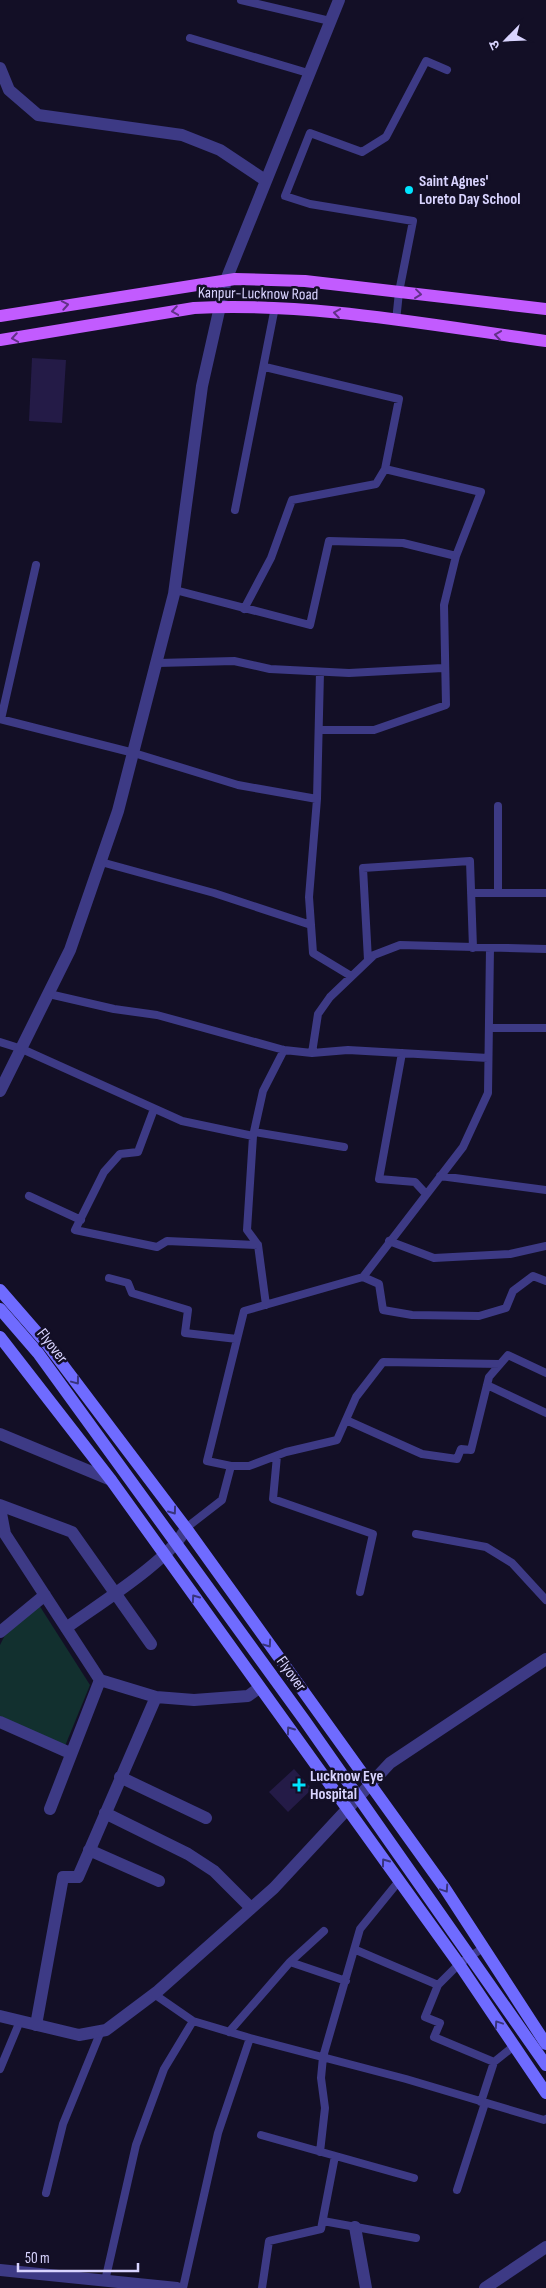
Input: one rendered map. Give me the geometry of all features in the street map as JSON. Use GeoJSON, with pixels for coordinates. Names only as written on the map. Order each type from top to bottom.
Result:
{"type":"FeatureCollection","features":[{"type":"Feature","properties":{"kind":"main road","name":"Kanpur-Lucknow Road"},"geometry":{"type":"LineString","coordinates":[[0,316],[226,280],[305,281],[546,309]]}},
{"type":"Feature","properties":{"kind":"main road","name":"Kanpur-Lucknow Road"},"geometry":{"type":"LineString","coordinates":[[0,340],[194,308],[220,307],[299,308],[546,341]]}},
{"type":"Feature","properties":{"kind":"main road"},"geometry":{"type":"LineString","coordinates":[[0,1290],[47,1344],[186,1528],[368,1784],[444,1886],[546,2044]]}},
{"type":"Feature","properties":{"kind":"main road","name":"Flyover"},"geometry":{"type":"LineString","coordinates":[[0,1309],[38,1353],[305,1721],[546,2065]]}},
{"type":"Feature","properties":{"kind":"main road"},"geometry":{"type":"LineString","coordinates":[[0,1337],[111,1480],[459,1964],[546,2093]]}},
{"type":"Feature","properties":{"kind":"street"},"geometry":{"type":"LineString","coordinates":[[0,1091],[70,950],[118,811],[158,663],[175,590],[202,386],[226,280],[339,0]]}},
{"type":"Feature","properties":{"kind":"street"},"geometry":{"type":"LineString","coordinates":[[0,68],[9,90],[38,116],[182,135],[220,150],[265,180]]}},
{"type":"Feature","properties":{"kind":"street"},"geometry":{"type":"LineString","coordinates":[[0,1434],[111,1480]]}},
{"type":"Feature","properties":{"kind":"street"},"geometry":{"type":"LineString","coordinates":[[151,1644],[72,1532],[0,1506],[3,1536],[45,1595],[100,1680],[156,1697],[194,1700],[248,1696],[260,1688]]}},
{"type":"Feature","properties":{"kind":"street"},"geometry":{"type":"LineString","coordinates":[[66,1628],[165,1555],[181,1539],[186,1528]]}},
{"type":"Feature","properties":{"kind":"street"},"geometry":{"type":"LineString","coordinates":[[0,1632],[45,1595]]}},
{"type":"Feature","properties":{"kind":"street"},"geometry":{"type":"LineString","coordinates":[[0,2016],[80,2035],[106,2030],[154,1994],[274,1888],[347,1810],[368,1784],[390,1763],[546,1659]]}},
{"type":"Feature","properties":{"kind":"street"},"geometry":{"type":"LineString","coordinates":[[50,1809],[70,1753],[100,1680]]}},
{"type":"Feature","properties":{"kind":"street"},"geometry":{"type":"LineString","coordinates":[[36,2025],[63,1877],[78,1877],[156,1697]]}},
{"type":"Feature","properties":{"kind":"street"},"geometry":{"type":"LineString","coordinates":[[0,1722],[70,1753]]}},
{"type":"Feature","properties":{"kind":"street"},"geometry":{"type":"LineString","coordinates":[[120,1778],[206,1818]]}},
{"type":"Feature","properties":{"kind":"street"},"geometry":{"type":"LineString","coordinates":[[105,1813],[188,1854],[214,1871],[251,1908]]}},
{"type":"Feature","properties":{"kind":"street"},"geometry":{"type":"LineString","coordinates":[[89,1850],[159,1881]]}},
{"type":"Feature","properties":{"kind":"street"},"geometry":{"type":"LineString","coordinates":[[355,2227],[366,2288]]}},
{"type":"Feature","properties":{"kind":"street"},"geometry":{"type":"LineString","coordinates":[[486,2288],[546,2247]]}},
{"type":"Feature","properties":{"kind":"street"},"geometry":{"type":"LineString","coordinates":[[0,2270],[171,2288]]}},
{"type":"Feature","properties":{"kind":"lane"},"geometry":{"type":"LineString","coordinates":[[241,0],[330,21]]}},
{"type":"Feature","properties":{"kind":"lane"},"geometry":{"type":"LineString","coordinates":[[190,38],[308,73]]}},
{"type":"Feature","properties":{"kind":"lane"},"geometry":{"type":"LineString","coordinates":[[396,321],[399,292],[413,221],[310,204],[285,196],[310,133],[362,152],[386,136],[426,61],[447,70]]}},
{"type":"Feature","properties":{"kind":"lane"},"geometry":{"type":"LineString","coordinates":[[235,510],[275,308]]}},
{"type":"Feature","properties":{"kind":"lane"},"geometry":{"type":"LineString","coordinates":[[244,609],[271,558],[292,500],[376,484],[385,469],[399,399],[264,367]]}},
{"type":"Feature","properties":{"kind":"lane"},"geometry":{"type":"LineString","coordinates":[[320,730],[374,730],[446,705],[443,668],[444,605],[456,556],[481,492],[385,469]]}},
{"type":"Feature","properties":{"kind":"lane"},"geometry":{"type":"LineString","coordinates":[[175,590],[310,625],[329,541],[403,543],[456,556]]}},
{"type":"Feature","properties":{"kind":"lane"},"geometry":{"type":"LineString","coordinates":[[36,565],[0,719],[134,753],[238,785],[317,799]]}},
{"type":"Feature","properties":{"kind":"lane"},"geometry":{"type":"LineString","coordinates":[[158,663],[234,660],[270,670],[349,673],[443,668]]}},
{"type":"Feature","properties":{"kind":"lane"},"geometry":{"type":"LineString","coordinates":[[320,672],[317,799],[309,897],[313,953],[351,976]]}},
{"type":"Feature","properties":{"kind":"lane"},"geometry":{"type":"LineString","coordinates":[[498,806],[498,893]]}},
{"type":"Feature","properties":{"kind":"lane"},"geometry":{"type":"LineString","coordinates":[[100,862],[214,893],[311,925]]}},
{"type":"Feature","properties":{"kind":"lane"},"geometry":{"type":"LineString","coordinates":[[368,960],[363,868],[470,862],[473,948]]}},
{"type":"Feature","properties":{"kind":"lane"},"geometry":{"type":"LineString","coordinates":[[471,893],[546,893]]}},
{"type":"Feature","properties":{"kind":"lane"},"geometry":{"type":"LineString","coordinates":[[312,1053],[318,1014],[330,997],[374,955],[400,945],[546,949]]}},
{"type":"Feature","properties":{"kind":"lane"},"geometry":{"type":"LineString","coordinates":[[490,948],[488,1093],[463,1147],[363,1277],[244,1311],[207,1461],[232,1466],[249,1466],[277,1456],[337,1440],[356,1397],[383,1362],[500,1364]]}},
{"type":"Feature","properties":{"kind":"lane"},"geometry":{"type":"LineString","coordinates":[[49,994],[114,1009],[158,1015],[284,1050],[312,1053],[348,1050],[488,1058]]}},
{"type":"Feature","properties":{"kind":"lane"},"geometry":{"type":"LineString","coordinates":[[489,1028],[546,1028]]}},
{"type":"Feature","properties":{"kind":"lane"},"geometry":{"type":"LineString","coordinates":[[0,1042],[22,1049],[182,1121],[344,1148]]}},
{"type":"Feature","properties":{"kind":"lane"},"geometry":{"type":"LineString","coordinates":[[266,1305],[258,1245],[247,1230],[253,1134],[263,1091],[284,1050]]}},
{"type":"Feature","properties":{"kind":"lane"},"geometry":{"type":"LineString","coordinates":[[402,1053],[379,1179],[415,1182],[426,1194]]}},
{"type":"Feature","properties":{"kind":"lane"},"geometry":{"type":"LineString","coordinates":[[154,1109],[138,1152],[120,1154],[104,1172],[76,1230],[157,1247],[167,1242],[258,1245]]}},
{"type":"Feature","properties":{"kind":"lane"},"geometry":{"type":"LineString","coordinates":[[440,1176],[546,1190]]}},
{"type":"Feature","properties":{"kind":"lane"},"geometry":{"type":"LineString","coordinates":[[29,1196],[81,1220]]}},
{"type":"Feature","properties":{"kind":"lane"},"geometry":{"type":"LineString","coordinates":[[389,1241],[434,1258],[510,1254],[546,1246]]}},
{"type":"Feature","properties":{"kind":"lane"},"geometry":{"type":"LineString","coordinates":[[363,1277],[378,1284],[383,1310],[412,1315],[479,1316],[506,1308],[513,1291],[533,1276],[546,1281]]}},
{"type":"Feature","properties":{"kind":"lane"},"geometry":{"type":"LineString","coordinates":[[109,1278],[128,1283],[132,1292],[188,1310],[185,1333],[237,1339]]}},
{"type":"Feature","properties":{"kind":"lane"},"geometry":{"type":"LineString","coordinates":[[346,1420],[422,1454],[457,1459],[460,1449],[471,1450],[489,1377],[508,1355],[546,1373]]}},
{"type":"Feature","properties":{"kind":"lane"},"geometry":{"type":"LineString","coordinates":[[487,1385],[546,1413]]}},
{"type":"Feature","properties":{"kind":"lane"},"geometry":{"type":"LineString","coordinates":[[277,1456],[273,1499],[373,1534],[360,1592]]}},
{"type":"Feature","properties":{"kind":"lane"},"geometry":{"type":"LineString","coordinates":[[186,1528],[222,1500],[232,1466]]}},
{"type":"Feature","properties":{"kind":"lane"},"geometry":{"type":"LineString","coordinates":[[416,1534],[486,1547],[512,1563],[546,1600]]}},
{"type":"Feature","properties":{"kind":"lane"},"geometry":{"type":"LineString","coordinates":[[320,2152],[325,2108],[321,2078],[323,2057],[356,1950],[360,1929],[399,1881]]}},
{"type":"Feature","properties":{"kind":"lane"},"geometry":{"type":"LineString","coordinates":[[230,2032],[290,1962],[324,1931]]}},
{"type":"Feature","properties":{"kind":"lane"},"geometry":{"type":"LineString","coordinates":[[484,1948],[459,1964],[438,1985],[425,2017],[440,2023],[434,2037],[494,2062]]}},
{"type":"Feature","properties":{"kind":"lane"},"geometry":{"type":"LineString","coordinates":[[356,1950],[438,1985]]}},
{"type":"Feature","properties":{"kind":"lane"},"geometry":{"type":"LineString","coordinates":[[290,1962],[346,1981]]}},
{"type":"Feature","properties":{"kind":"lane"},"geometry":{"type":"LineString","coordinates":[[154,1994],[193,2021],[546,2119]]}},
{"type":"Feature","properties":{"kind":"lane"},"geometry":{"type":"LineString","coordinates":[[0,2069],[20,2021]]}},
{"type":"Feature","properties":{"kind":"lane"},"geometry":{"type":"LineString","coordinates":[[105,2281],[136,2145],[164,2069],[193,2021]]}},
{"type":"Feature","properties":{"kind":"lane"},"geometry":{"type":"LineString","coordinates":[[46,2194],[63,2124],[101,2031]]}},
{"type":"Feature","properties":{"kind":"lane"},"geometry":{"type":"LineString","coordinates":[[183,2288],[218,2133],[250,2038]]}},
{"type":"Feature","properties":{"kind":"lane"},"geometry":{"type":"LineString","coordinates":[[457,2190],[494,2062],[514,2046]]}},
{"type":"Feature","properties":{"kind":"lane"},"geometry":{"type":"LineString","coordinates":[[261,2135],[414,2178]]}},
{"type":"Feature","properties":{"kind":"lane"},"geometry":{"type":"LineString","coordinates":[[262,2288],[269,2241],[321,2229],[335,2156]]}},
{"type":"Feature","properties":{"kind":"lane"},"geometry":{"type":"LineString","coordinates":[[323,2221],[416,2238]]}},
{"type":"Feature","properties":{"kind":"green space"},"geometry":{"type":"Polygon","coordinates":[[[39,1605],[90,1685],[65,1746],[0,1716],[0,1645],[5,1635],[39,1605]]]}},
{"type":"Feature","properties":{"kind":"building"},"geometry":{"type":"Polygon","coordinates":[[[32,358],[66,360],[62,423],[29,421],[32,358]]]}},
{"type":"Feature","properties":{"kind":"building"},"geometry":{"type":"Polygon","coordinates":[[[294,1769],[312,1789],[288,1812],[269,1792],[294,1769]]]}},
{"type":"Feature","properties":{"kind":"place","name":"Saint Agnes' Loreto Day School"},"geometry":{"type":"Point","coordinates":[409,190]}},
{"type":"Feature","properties":{"kind":"place","name":"Lucknow Eye Hospital"},"geometry":{"type":"Point","coordinates":[299,1785]}}]}
